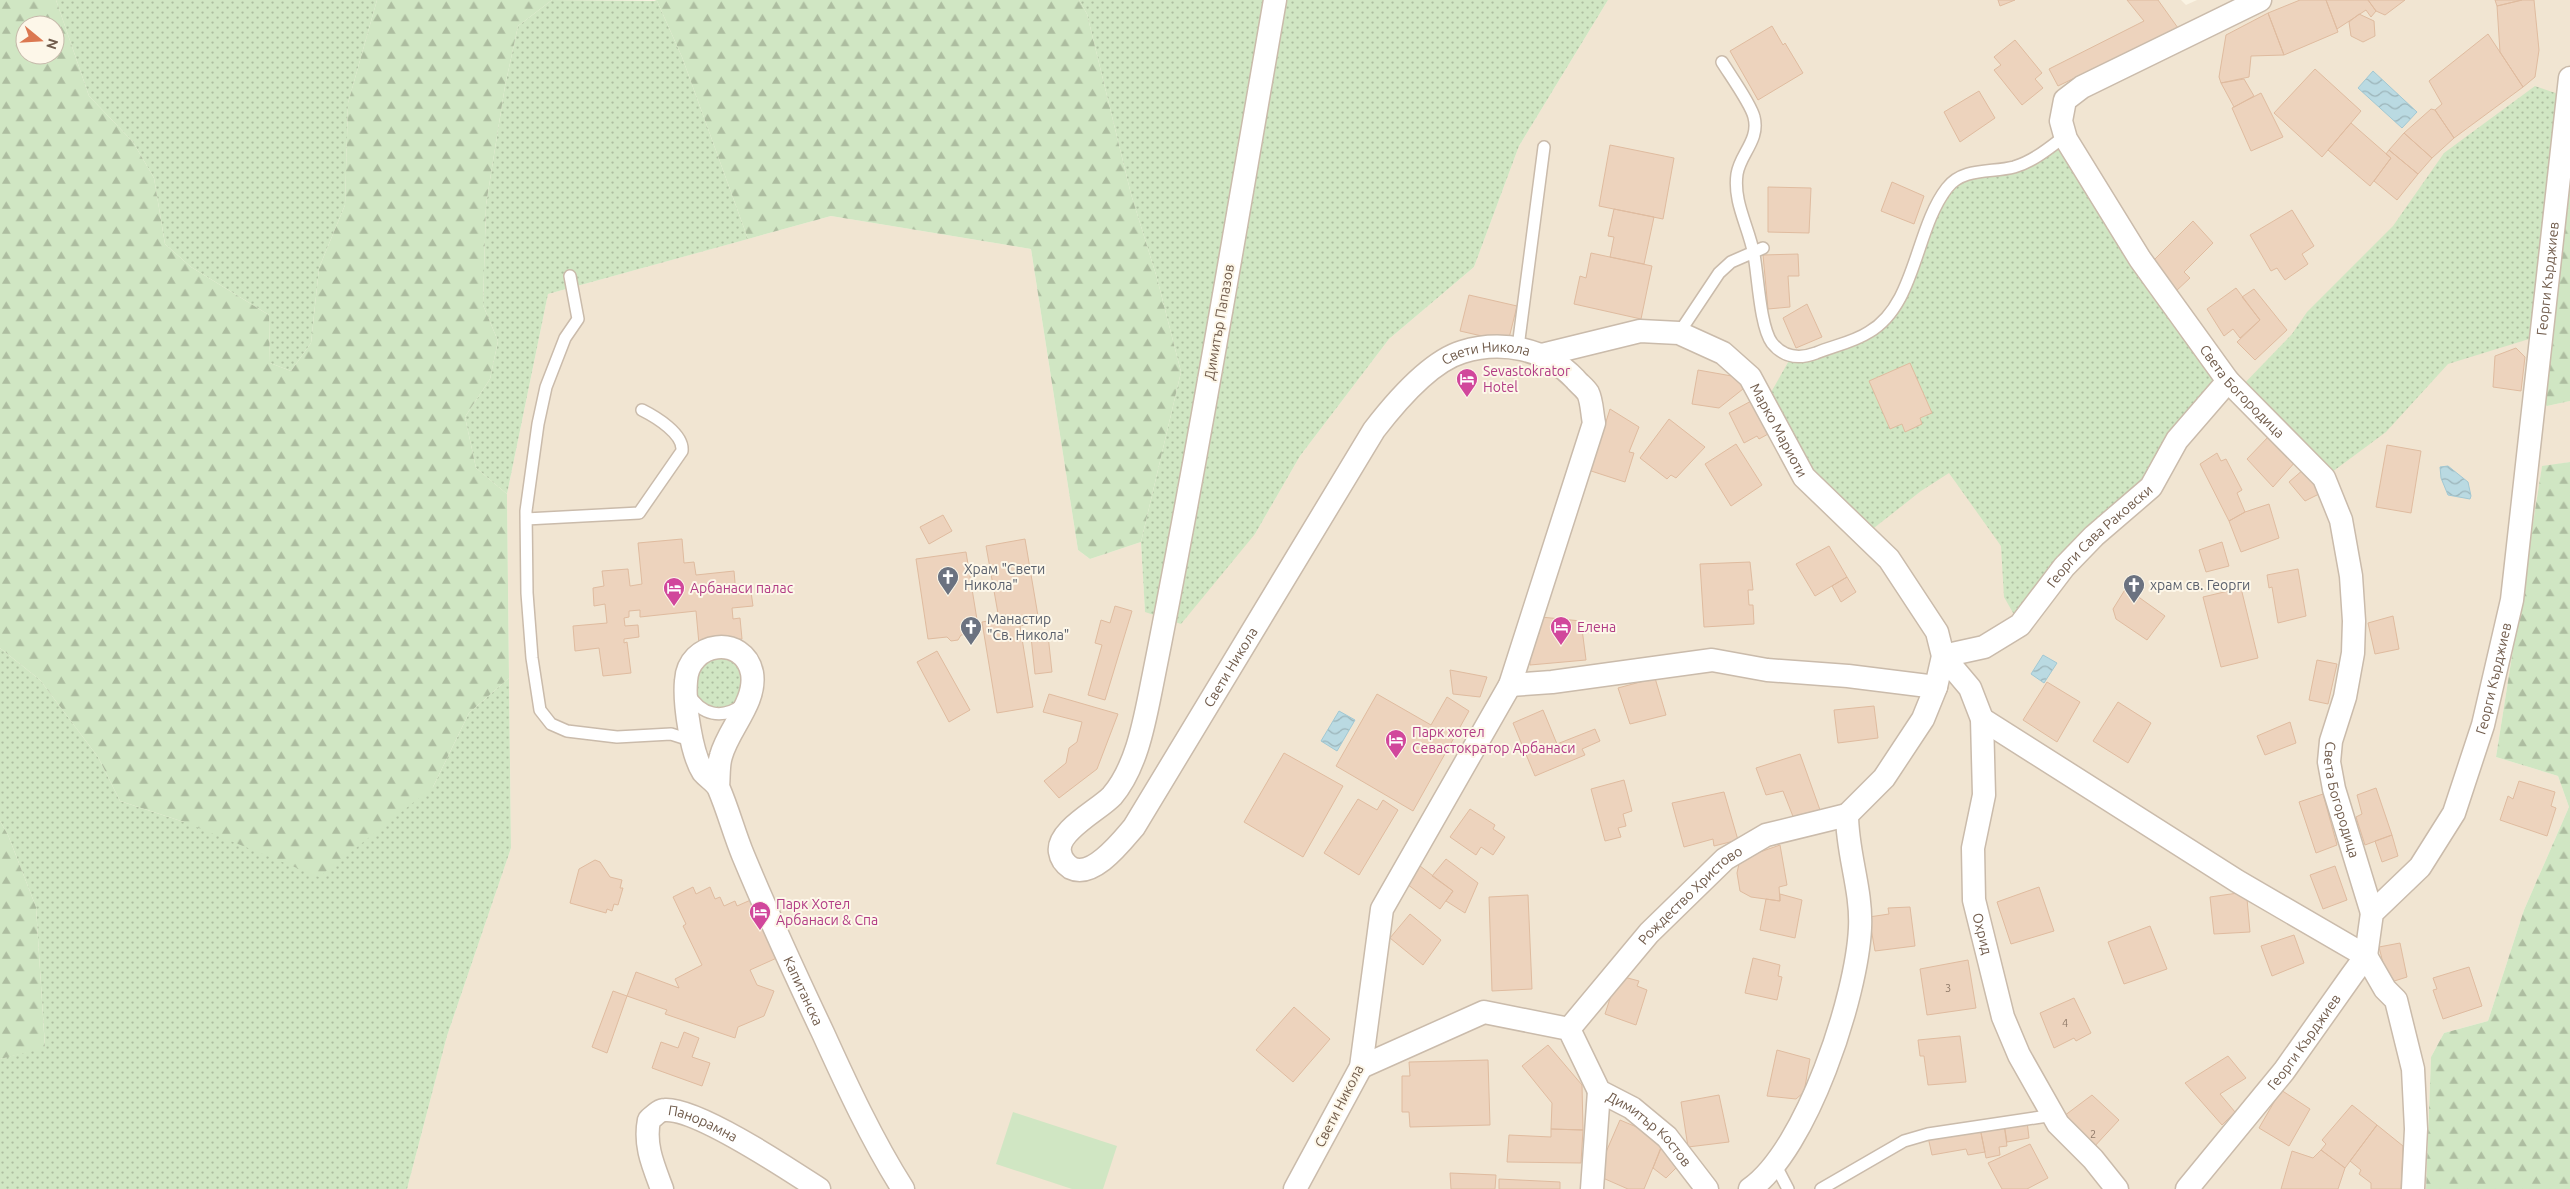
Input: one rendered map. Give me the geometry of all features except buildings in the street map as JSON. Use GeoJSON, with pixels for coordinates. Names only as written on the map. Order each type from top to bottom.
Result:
{"type":"FeatureCollection","features":[{"type":"Feature","properties":{"kind":"street","name":"Димитър Папазов"},"geometry":{"type":"LineString","coordinates":[[1160,643],[1184,525],[1275,0]]}},
{"type":"Feature","properties":{"kind":"street","name":"Света Богородица"},"geometry":{"type":"LineString","coordinates":[[2260,0],[2082,87],[2064,100],[2061,121],[2066,136],[2140,259],[2228,381],[2324,478],[2341,520],[2351,576],[2354,621],[2353,653],[2345,697],[2331,741],[2329,762],[2334,789],[2372,913]]}},
{"type":"Feature","properties":{"kind":"street","name":"Георги Кърджиев"},"geometry":{"type":"LineString","coordinates":[[2188,1189],[2284,1071],[2366,956],[2372,913],[2420,867],[2454,813],[2483,725],[2512,600],[2570,78]]}},
{"type":"Feature","properties":{"kind":"street","name":"Марко Мариоти"},"geometry":{"type":"LineString","coordinates":[[1542,355],[1640,331],[1679,333],[1723,353],[1750,377],[1804,477],[1889,559],[1937,632],[1943,656]]}},
{"type":"Feature","properties":{"kind":"street","name":"Свети Никола"},"geometry":{"type":"LineString","coordinates":[[1160,643],[1144,726],[1128,769],[1113,795],[1069,831],[1060,841],[1062,858],[1073,869],[1089,868],[1111,853],[1134,827],[1374,430],[1399,398],[1430,371],[1461,352],[1518,347],[1542,355],[1570,374],[1588,393],[1594,423],[1510,685],[1382,909],[1361,1067],[1295,1189]]}},
{"type":"Feature","properties":{"kind":"street","name":"Георги Сава Раковски"},"geometry":{"type":"LineString","coordinates":[[1943,656],[1984,647],[2020,626],[2064,567],[2094,536],[2151,487],[2177,440],[2228,381]]}},
{"type":"Feature","properties":{"kind":"street","name":"Капитанска"},"geometry":{"type":"LineString","coordinates":[[718,787],[721,755],[750,693],[753,680],[747,662],[741,655],[723,647],[715,647],[699,654],[688,670],[686,708],[693,741],[703,771],[718,787],[743,854],[840,1071],[903,1189]]}},
{"type":"Feature","properties":{"kind":"street"},"geometry":{"type":"LineString","coordinates":[[1750,1189],[1775,1164],[1787,1148],[1809,1105],[1837,1037],[1851,985],[1860,928],[1857,881],[1847,837],[1847,815],[1884,778],[1923,719],[1936,687],[1943,656]]}},
{"type":"Feature","properties":{"kind":"street","name":"Охрид"},"geometry":{"type":"LineString","coordinates":[[1943,656],[1970,688],[1982,719],[1984,795],[1973,848],[1974,900],[2003,1018],[2019,1055],[2058,1124],[2093,1159],[2117,1189]]}},
{"type":"Feature","properties":{"kind":"street"},"geometry":{"type":"LineString","coordinates":[[1510,685],[1552,682],[1712,660],[1768,670],[1848,676],[1936,687]]}},
{"type":"Feature","properties":{"kind":"street"},"geometry":{"type":"LineString","coordinates":[[1982,719],[2237,881],[2366,956],[2385,989],[2396,1000],[2412,1069],[2416,1128],[2413,1189]]}},
{"type":"Feature","properties":{"kind":"street","name":"Рождество Христово"},"geometry":{"type":"LineString","coordinates":[[1569,1029],[1649,933],[1725,859],[1766,835],[1847,815]]}},
{"type":"Feature","properties":{"kind":"street"},"geometry":{"type":"LineString","coordinates":[[1361,1067],[1484,1012],[1569,1029]]}},
{"type":"Feature","properties":{"kind":"street","name":"Димитър Костов"},"geometry":{"type":"LineString","coordinates":[[1569,1029],[1599,1091],[1632,1108],[1667,1137],[1707,1189]]}},
{"type":"Feature","properties":{"kind":"street"},"geometry":{"type":"LineString","coordinates":[[1592,1189],[1599,1091]]}},
{"type":"Feature","properties":{"kind":"street","name":"Панорамна"},"geometry":{"type":"LineString","coordinates":[[662,1189],[648,1150],[646,1136],[649,1120],[662,1110],[679,1110],[763,1152],[819,1189]]}},
{"type":"Feature","properties":{"kind":"lane"},"geometry":{"type":"LineString","coordinates":[[1722,62],[1754,116],[1755,133],[1737,172],[1736,197],[1758,250],[1763,319],[1772,343],[1791,356],[1804,358],[1869,332],[1890,315],[1900,299],[1917,251],[1948,187],[1962,176],[1990,169],[2013,167],[2036,158],[2066,136]]}},
{"type":"Feature","properties":{"kind":"lane"},"geometry":{"type":"LineString","coordinates":[[1518,347],[1544,147]]}},
{"type":"Feature","properties":{"kind":"lane"},"geometry":{"type":"LineString","coordinates":[[1679,333],[1719,273],[1731,262],[1758,250]]}},
{"type":"Feature","properties":{"kind":"lane"},"geometry":{"type":"LineString","coordinates":[[570,276],[578,319],[565,338],[546,387],[538,424],[526,519],[526,593],[532,658],[540,710],[551,724],[566,731],[617,737],[671,734],[693,741]]}},
{"type":"Feature","properties":{"kind":"lane"},"geometry":{"type":"LineString","coordinates":[[526,519],[639,513],[682,451],[683,445],[680,439],[652,415],[642,410]]}},
{"type":"Feature","properties":{"kind":"lane"},"geometry":{"type":"LineString","coordinates":[[686,680],[687,691],[693,701],[702,709],[712,714],[724,714],[735,710],[744,703],[750,693]]}},
{"type":"Feature","properties":{"kind":"lane"},"geometry":{"type":"LineString","coordinates":[[1821,1189],[1904,1142],[1928,1134],[2054,1115]]}},
{"type":"Feature","properties":{"kind":"lane"},"geometry":{"type":"LineString","coordinates":[[1775,1164],[1788,1189]]}},
{"type":"Feature","properties":{"kind":"shaded area"},"geometry":{"type":"Polygon","coordinates":[[[1608,0],[2181,0],[2186,5],[2197,0],[2570,0],[2570,104],[2547,406],[2570,401],[2570,462],[2542,467],[2496,757],[2558,776],[2569,807],[2524,910],[2488,1021],[2444,1033],[2431,1057],[2426,1189],[407,1189],[447,1036],[511,848],[507,494],[548,294],[831,216],[1031,249],[1078,550],[1090,559],[1141,542],[1145,611],[1255,534],[1300,456],[1389,339],[1474,267],[1519,146],[1608,0]]]}},
{"type":"Feature","properties":{"kind":"green space"},"geometry":{"type":"Polygon","coordinates":[[[0,0],[56,0],[61,15],[15,15],[15,65],[65,65],[65,26],[89,96],[133,142],[154,178],[165,244],[191,267],[269,315],[270,363],[291,371],[311,343],[319,268],[345,205],[348,103],[377,0],[552,0],[518,26],[505,86],[486,205],[483,305],[498,341],[490,379],[465,417],[476,468],[507,494],[509,678],[469,713],[433,787],[319,877],[184,822],[120,801],[98,757],[40,680],[0,648],[0,0]]]}},
{"type":"Feature","properties":{"kind":"green space"},"geometry":{"type":"Polygon","coordinates":[[[56,0],[377,0],[348,103],[345,205],[319,268],[311,343],[291,371],[270,363],[269,315],[191,267],[165,244],[154,178],[133,142],[89,96],[65,26],[65,15],[61,15],[56,0]]]}},
{"type":"Feature","properties":{"kind":"green space"},"geometry":{"type":"Polygon","coordinates":[[[552,0],[657,1],[682,57],[748,239],[548,294],[507,494],[476,468],[465,417],[490,379],[498,341],[483,305],[486,205],[505,86],[518,26],[552,0]]]}},
{"type":"Feature","properties":{"kind":"green space"},"geometry":{"type":"Polygon","coordinates":[[[654,0],[1079,0],[1087,14],[1131,194],[1157,278],[1181,372],[1141,542],[1090,559],[1078,550],[1031,249],[831,216],[748,239],[682,57],[657,1],[654,0]]]}},
{"type":"Feature","properties":{"kind":"green space"},"geometry":{"type":"Polygon","coordinates":[[[1079,0],[1608,0],[1519,146],[1474,267],[1389,339],[1300,456],[1255,534],[1181,624],[1145,612],[1141,542],[1181,372],[1157,278],[1131,194],[1087,14],[1079,0]]]}},
{"type":"Feature","properties":{"kind":"green space"},"geometry":{"type":"Polygon","coordinates":[[[2570,78],[2570,401],[2547,406],[2535,395],[2570,78]]]}},
{"type":"Feature","properties":{"kind":"green space"},"geometry":{"type":"Polygon","coordinates":[[[2535,86],[2567,97],[2542,335],[2448,364],[2386,432],[2324,478],[2237,391],[2292,334],[2307,312],[2393,226],[2444,153],[2535,86]]]}},
{"type":"Feature","properties":{"kind":"green space"},"geometry":{"type":"Polygon","coordinates":[[[2065,136],[2228,381],[2020,625],[2004,597],[2001,546],[1949,473],[1921,491],[1865,535],[1804,477],[1765,403],[1791,357],[1869,332],[1890,315],[1934,212],[1962,176],[2013,167],[2065,136]]]}},
{"type":"Feature","properties":{"kind":"green space"},"geometry":{"type":"Polygon","coordinates":[[[2570,462],[2570,1189],[2426,1189],[2431,1057],[2444,1033],[2488,1021],[2524,910],[2569,807],[2558,776],[2496,757],[2542,466],[2570,462]]]}},
{"type":"Feature","properties":{"kind":"green space"},"geometry":{"type":"Polygon","coordinates":[[[0,648],[40,680],[98,757],[120,801],[184,822],[433,787],[469,713],[509,678],[511,848],[447,1036],[407,1189],[0,1189],[0,1059],[45,1047],[36,907],[8,835],[0,821],[0,648]]]}},
{"type":"Feature","properties":{"kind":"green space"},"geometry":{"type":"Polygon","coordinates":[[[699,654],[747,662],[735,710],[701,709],[687,670],[699,654]]]}},
{"type":"Feature","properties":{"kind":"green space"},"geometry":{"type":"Polygon","coordinates":[[[0,821],[8,835],[36,907],[45,1048],[0,1059],[0,821]]]}},
{"type":"Feature","properties":{"kind":"green space"},"geometry":{"type":"Polygon","coordinates":[[[1013,1112],[1117,1146],[1103,1189],[1072,1189],[996,1164],[1013,1112]]]}},
{"type":"Feature","properties":{"kind":"water"},"geometry":{"type":"Polygon","coordinates":[[[2373,71],[2417,112],[2402,128],[2358,88],[2373,71]]]}},
{"type":"Feature","properties":{"kind":"water"},"geometry":{"type":"Polygon","coordinates":[[[2448,466],[2468,482],[2470,499],[2448,495],[2441,478],[2440,467],[2448,466]]]}},
{"type":"Feature","properties":{"kind":"water"},"geometry":{"type":"Polygon","coordinates":[[[2043,655],[2057,663],[2044,683],[2031,674],[2043,655]]]}},
{"type":"Feature","properties":{"kind":"water"},"geometry":{"type":"Polygon","coordinates":[[[1339,711],[1355,720],[1337,751],[1321,741],[1339,711]]]}},
{"type":"Feature","properties":{"kind":"place","name":"Sevastokrator Hotel"},"geometry":{"type":"Point","coordinates":[1467,398]}},
{"type":"Feature","properties":{"kind":"place","name":"Храм \"Свети Никола\""},"geometry":{"type":"Point","coordinates":[948,596]}},
{"type":"Feature","properties":{"kind":"place","name":"храм св. Георги"},"geometry":{"type":"Point","coordinates":[2134,604]}},
{"type":"Feature","properties":{"kind":"place","name":"Арбанаси палас"},"geometry":{"type":"Point","coordinates":[674,607]}},
{"type":"Feature","properties":{"kind":"place","name":"Манастир \"Св. Никола\""},"geometry":{"type":"Point","coordinates":[971,646]}},
{"type":"Feature","properties":{"kind":"place","name":"Елена"},"geometry":{"type":"Point","coordinates":[1561,646]}},
{"type":"Feature","properties":{"kind":"place","name":"Парк хотел Севастократор Арбанаси"},"geometry":{"type":"Point","coordinates":[1396,759]}},
{"type":"Feature","properties":{"kind":"place","name":"Парк Хотел Арбанаси & Спа"},"geometry":{"type":"Point","coordinates":[760,931]}}]}
